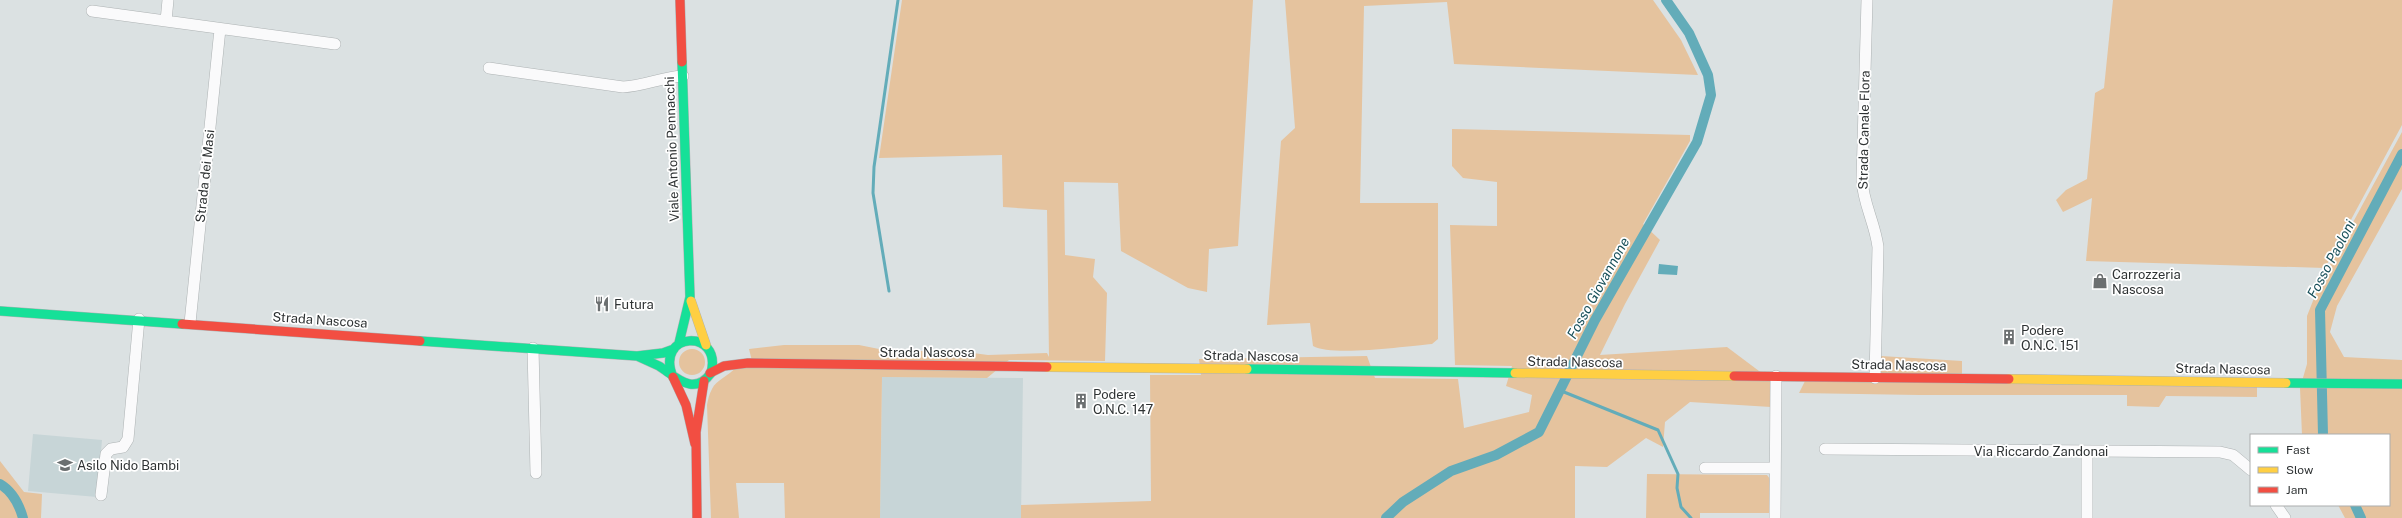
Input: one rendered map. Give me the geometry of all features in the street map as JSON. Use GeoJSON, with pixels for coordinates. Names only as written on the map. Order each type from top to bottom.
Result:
{"type":"FeatureCollection","features":[{"type":"Feature","properties":{"kind":"street"},"geometry":{"type":"LineString","coordinates":[[166,21],[168,0]]}},
{"type":"Feature","properties":{"kind":"street","name":"Viale Antonio Pennacchi"},"geometry":{"type":"LineString","coordinates":[[676,346],[690,297],[680,0]]}},
{"type":"Feature","properties":{"kind":"street","name":"Strada Canale Flora"},"geometry":{"type":"LineString","coordinates":[[1866,0],[1862,180],[1864,198],[1875,232],[1878,247],[1875,378]]}},
{"type":"Feature","properties":{"kind":"street"},"geometry":{"type":"LineString","coordinates":[[92,11],[335,44]]}},
{"type":"Feature","properties":{"kind":"street","name":"Strada dei Masi"},"geometry":{"type":"LineString","coordinates":[[190,323],[220,29]]}},
{"type":"Feature","properties":{"kind":"street"},"geometry":{"type":"LineString","coordinates":[[489,68],[623,87],[639,86],[665,77],[683,76]]}},
{"type":"Feature","properties":{"kind":"street","name":"Viale Antonio Pennacchi"},"geometry":{"type":"LineString","coordinates":[[690,297],[708,347]]}},
{"type":"Feature","properties":{"kind":"street","name":"Strada Nascosa"},"geometry":{"type":"LineString","coordinates":[[0,310],[637,356],[664,353],[676,346]]}},
{"type":"Feature","properties":{"kind":"street"},"geometry":{"type":"LineString","coordinates":[[101,495],[106,454],[111,450],[123,447],[128,439],[138,319]]}},
{"type":"Feature","properties":{"kind":"street"},"geometry":{"type":"LineString","coordinates":[[695,444],[684,399],[674,377],[669,359],[676,346],[692,339],[708,347],[713,358],[713,366],[707,377],[699,399],[695,444],[697,518]]}},
{"type":"Feature","properties":{"kind":"street","name":"Strada Nascosa"},"geometry":{"type":"LineString","coordinates":[[708,347],[722,355],[748,363]]}},
{"type":"Feature","properties":{"kind":"street"},"geometry":{"type":"LineString","coordinates":[[534,348],[536,472]]}},
{"type":"Feature","properties":{"kind":"street","name":"Strada Nascosa"},"geometry":{"type":"LineString","coordinates":[[637,356],[656,364],[674,377]]}},
{"type":"Feature","properties":{"kind":"street","name":"Strada Nascosa"},"geometry":{"type":"LineString","coordinates":[[707,377],[718,368],[748,363],[1589,375],[2402,384]]}},
{"type":"Feature","properties":{"kind":"street"},"geometry":{"type":"LineString","coordinates":[[1775,518],[1776,376]]}},
{"type":"Feature","properties":{"kind":"street"},"geometry":{"type":"LineString","coordinates":[[674,377],[685,383],[691,384],[707,377]]}},
{"type":"Feature","properties":{"kind":"street","name":"Via Riccardo Zandonai"},"geometry":{"type":"LineString","coordinates":[[1825,449],[2220,452],[2233,455],[2250,469]]}},
{"type":"Feature","properties":{"kind":"street"},"geometry":{"type":"LineString","coordinates":[[2087,451],[2087,518]]}},
{"type":"Feature","properties":{"kind":"street"},"geometry":{"type":"LineString","coordinates":[[1705,468],[1775,468]]}},
{"type":"Feature","properties":{"kind":"street"},"geometry":{"type":"LineString","coordinates":[[2277,506],[2285,518]]}},
{"type":"Feature","properties":{"kind":"shaded area"},"geometry":{"type":"Polygon","coordinates":[[[902,0],[1253,0],[1238,246],[1209,249],[1207,292],[1188,288],[1121,251],[1118,183],[1064,182],[1065,255],[1095,259],[1093,277],[1107,293],[1105,361],[1009,360],[987,378],[882,377],[880,518],[785,518],[784,483],[736,483],[739,518],[711,518],[708,399],[714,386],[736,367],[753,365],[749,349],[784,345],[859,345],[894,352],[950,350],[988,355],[1047,353],[1049,357],[1047,210],[1003,207],[1002,155],[879,158],[902,0]]]}},
{"type":"Feature","properties":{"kind":"shaded area"},"geometry":{"type":"Polygon","coordinates":[[[1285,0],[1653,0],[1681,40],[1698,75],[1454,64],[1447,2],[1364,6],[1360,203],[1438,203],[1438,339],[1432,344],[1388,348],[1352,351],[1323,349],[1313,346],[1310,323],[1267,325],[1281,141],[1295,128],[1285,0]]]}},
{"type":"Feature","properties":{"kind":"shaded area"},"geometry":{"type":"Polygon","coordinates":[[[2113,0],[2402,0],[2402,125],[2325,268],[2086,261],[2092,198],[2063,212],[2056,200],[2066,190],[2087,179],[2095,93],[2104,88],[2113,0]]]}},
{"type":"Feature","properties":{"kind":"shaded area"},"geometry":{"type":"Polygon","coordinates":[[[1452,129],[1690,135],[1690,141],[1643,224],[1660,240],[1625,304],[1600,355],[1727,347],[1771,380],[1771,407],[1690,402],[1665,422],[1663,447],[1646,438],[1607,467],[1575,466],[1575,518],[1021,518],[1021,505],[1151,501],[1150,375],[1201,375],[1199,359],[1367,356],[1375,378],[1458,379],[1464,428],[1529,412],[1532,395],[1506,386],[1512,366],[1455,365],[1450,225],[1497,226],[1497,182],[1463,178],[1452,166],[1452,129]]]}},
{"type":"Feature","properties":{"kind":"shaded area"},"geometry":{"type":"Polygon","coordinates":[[[2402,132],[2402,189],[2337,306],[2330,332],[2344,357],[2402,360],[2402,518],[2345,518],[2339,506],[2390,506],[2390,434],[2302,434],[2300,388],[2307,364],[2307,316],[2320,283],[2402,132]]]}},
{"type":"Feature","properties":{"kind":"shaded area"},"geometry":{"type":"Polygon","coordinates":[[[692,349],[701,353],[705,362],[701,371],[692,375],[683,371],[679,362],[683,353],[692,349]]]}},
{"type":"Feature","properties":{"kind":"shaded area"},"geometry":{"type":"Polygon","coordinates":[[[1881,356],[1962,361],[1962,381],[2257,385],[2257,397],[2166,396],[2159,407],[2127,406],[2127,395],[1919,395],[1799,393],[1805,381],[1868,382],[1881,356]]]}},
{"type":"Feature","properties":{"kind":"shaded area"},"geometry":{"type":"Polygon","coordinates":[[[882,377],[1023,378],[1021,518],[880,518],[882,377]]]}},
{"type":"Feature","properties":{"kind":"shaded area","name":"Asilo Nido Bambi"},"geometry":{"type":"Polygon","coordinates":[[[33,434],[102,440],[97,497],[28,491],[33,434]]]}},
{"type":"Feature","properties":{"kind":"shaded area"},"geometry":{"type":"Polygon","coordinates":[[[0,461],[24,492],[42,494],[41,518],[0,518],[0,461]]]}},
{"type":"Feature","properties":{"kind":"shaded area"},"geometry":{"type":"Polygon","coordinates":[[[1647,474],[1767,475],[1770,479],[1770,513],[1700,513],[1700,518],[1646,518],[1647,474]]]}},
{"type":"Feature","properties":{"kind":"water"},"geometry":{"type":"Polygon","coordinates":[[[1659,264],[1678,266],[1677,275],[1658,274],[1659,264]]]}},
{"type":"Feature","properties":{"kind":"waterway"},"geometry":{"type":"LineString","coordinates":[[889,291],[873,193],[874,167],[898,0]]}},
{"type":"Feature","properties":{"kind":"waterway","name":"Fosso Giovannone"},"geometry":{"type":"LineString","coordinates":[[1386,518],[1403,502],[1451,471],[1496,455],[1539,432],[1595,320],[1697,142],[1711,95],[1708,75],[1689,33],[1666,0]]}},
{"type":"Feature","properties":{"kind":"waterway","name":"Fosso Paoloni"},"geometry":{"type":"LineString","coordinates":[[2323,434],[2320,310],[2402,154]]}},
{"type":"Feature","properties":{"kind":"waterway"},"geometry":{"type":"LineString","coordinates":[[1559,390],[1658,430],[1678,474],[1677,488],[1681,507],[1691,518]]}},
{"type":"Feature","properties":{"kind":"waterway"},"geometry":{"type":"LineString","coordinates":[[0,484],[8,490],[14,498],[23,518]]}},
{"type":"Feature","properties":{"kind":"waterway","name":"Fosso Paoloni"},"geometry":{"type":"LineString","coordinates":[[2355,506],[2361,518]]}},
{"type":"Feature","properties":{"kind":"traffic: fast"},"geometry":{"type":"LineString","coordinates":[[679,343],[690,297],[682,62]]}},
{"type":"Feature","properties":{"kind":"traffic: fast"},"geometry":{"type":"LineString","coordinates":[[0,311],[182,324]]}},
{"type":"Feature","properties":{"kind":"traffic: fast"},"geometry":{"type":"LineString","coordinates":[[420,341],[637,356],[663,353],[674,349]]}},
{"type":"Feature","properties":{"kind":"traffic: fast"},"geometry":{"type":"LineString","coordinates":[[637,356],[659,366],[672,375],[678,379],[685,383],[698,384],[705,380],[711,373],[712,358],[707,348],[699,342],[689,341],[680,344],[673,351],[670,362],[673,377]]}},
{"type":"Feature","properties":{"kind":"traffic: fast"},"geometry":{"type":"LineString","coordinates":[[1247,369],[1515,373]]}},
{"type":"Feature","properties":{"kind":"traffic: fast"},"geometry":{"type":"LineString","coordinates":[[2286,383],[2402,384]]}},
{"type":"Feature","properties":{"kind":"traffic: slow"},"geometry":{"type":"LineString","coordinates":[[691,301],[706,345]]}},
{"type":"Feature","properties":{"kind":"traffic: slow"},"geometry":{"type":"LineString","coordinates":[[1047,367],[1247,369]]}},
{"type":"Feature","properties":{"kind":"traffic: slow"},"geometry":{"type":"LineString","coordinates":[[1515,373],[1734,376]]}},
{"type":"Feature","properties":{"kind":"traffic: slow"},"geometry":{"type":"LineString","coordinates":[[2009,379],[2286,383]]}},
{"type":"Feature","properties":{"kind":"traffic: jam"},"geometry":{"type":"LineString","coordinates":[[680,0],[682,62]]}},
{"type":"Feature","properties":{"kind":"traffic: jam"},"geometry":{"type":"LineString","coordinates":[[182,324],[420,341]]}},
{"type":"Feature","properties":{"kind":"traffic: jam"},"geometry":{"type":"LineString","coordinates":[[710,373],[724,366],[748,363],[1047,367]]}},
{"type":"Feature","properties":{"kind":"traffic: jam"},"geometry":{"type":"LineString","coordinates":[[1734,376],[2009,379]]}},
{"type":"Feature","properties":{"kind":"traffic: jam"},"geometry":{"type":"LineString","coordinates":[[673,377],[686,405],[695,444]]}},
{"type":"Feature","properties":{"kind":"traffic: jam"},"geometry":{"type":"LineString","coordinates":[[697,518],[696,432],[704,381]]}},
{"type":"Feature","properties":{"kind":"place","name":"Carrozzeria Nascosa"},"geometry":{"type":"Point","coordinates":[2100,281]}},
{"type":"Feature","properties":{"kind":"place","name":"Futura"},"geometry":{"type":"Point","coordinates":[602,304]}},
{"type":"Feature","properties":{"kind":"place","name":"Podere O.N.C. 151"},"geometry":{"type":"Point","coordinates":[2009,337]}},
{"type":"Feature","properties":{"kind":"place","name":"Podere O.N.C. 147"},"geometry":{"type":"Point","coordinates":[1081,401]}},
{"type":"Feature","properties":{"kind":"place","name":"Asilo Nido Bambi"},"geometry":{"type":"Point","coordinates":[65,465]}}]}
